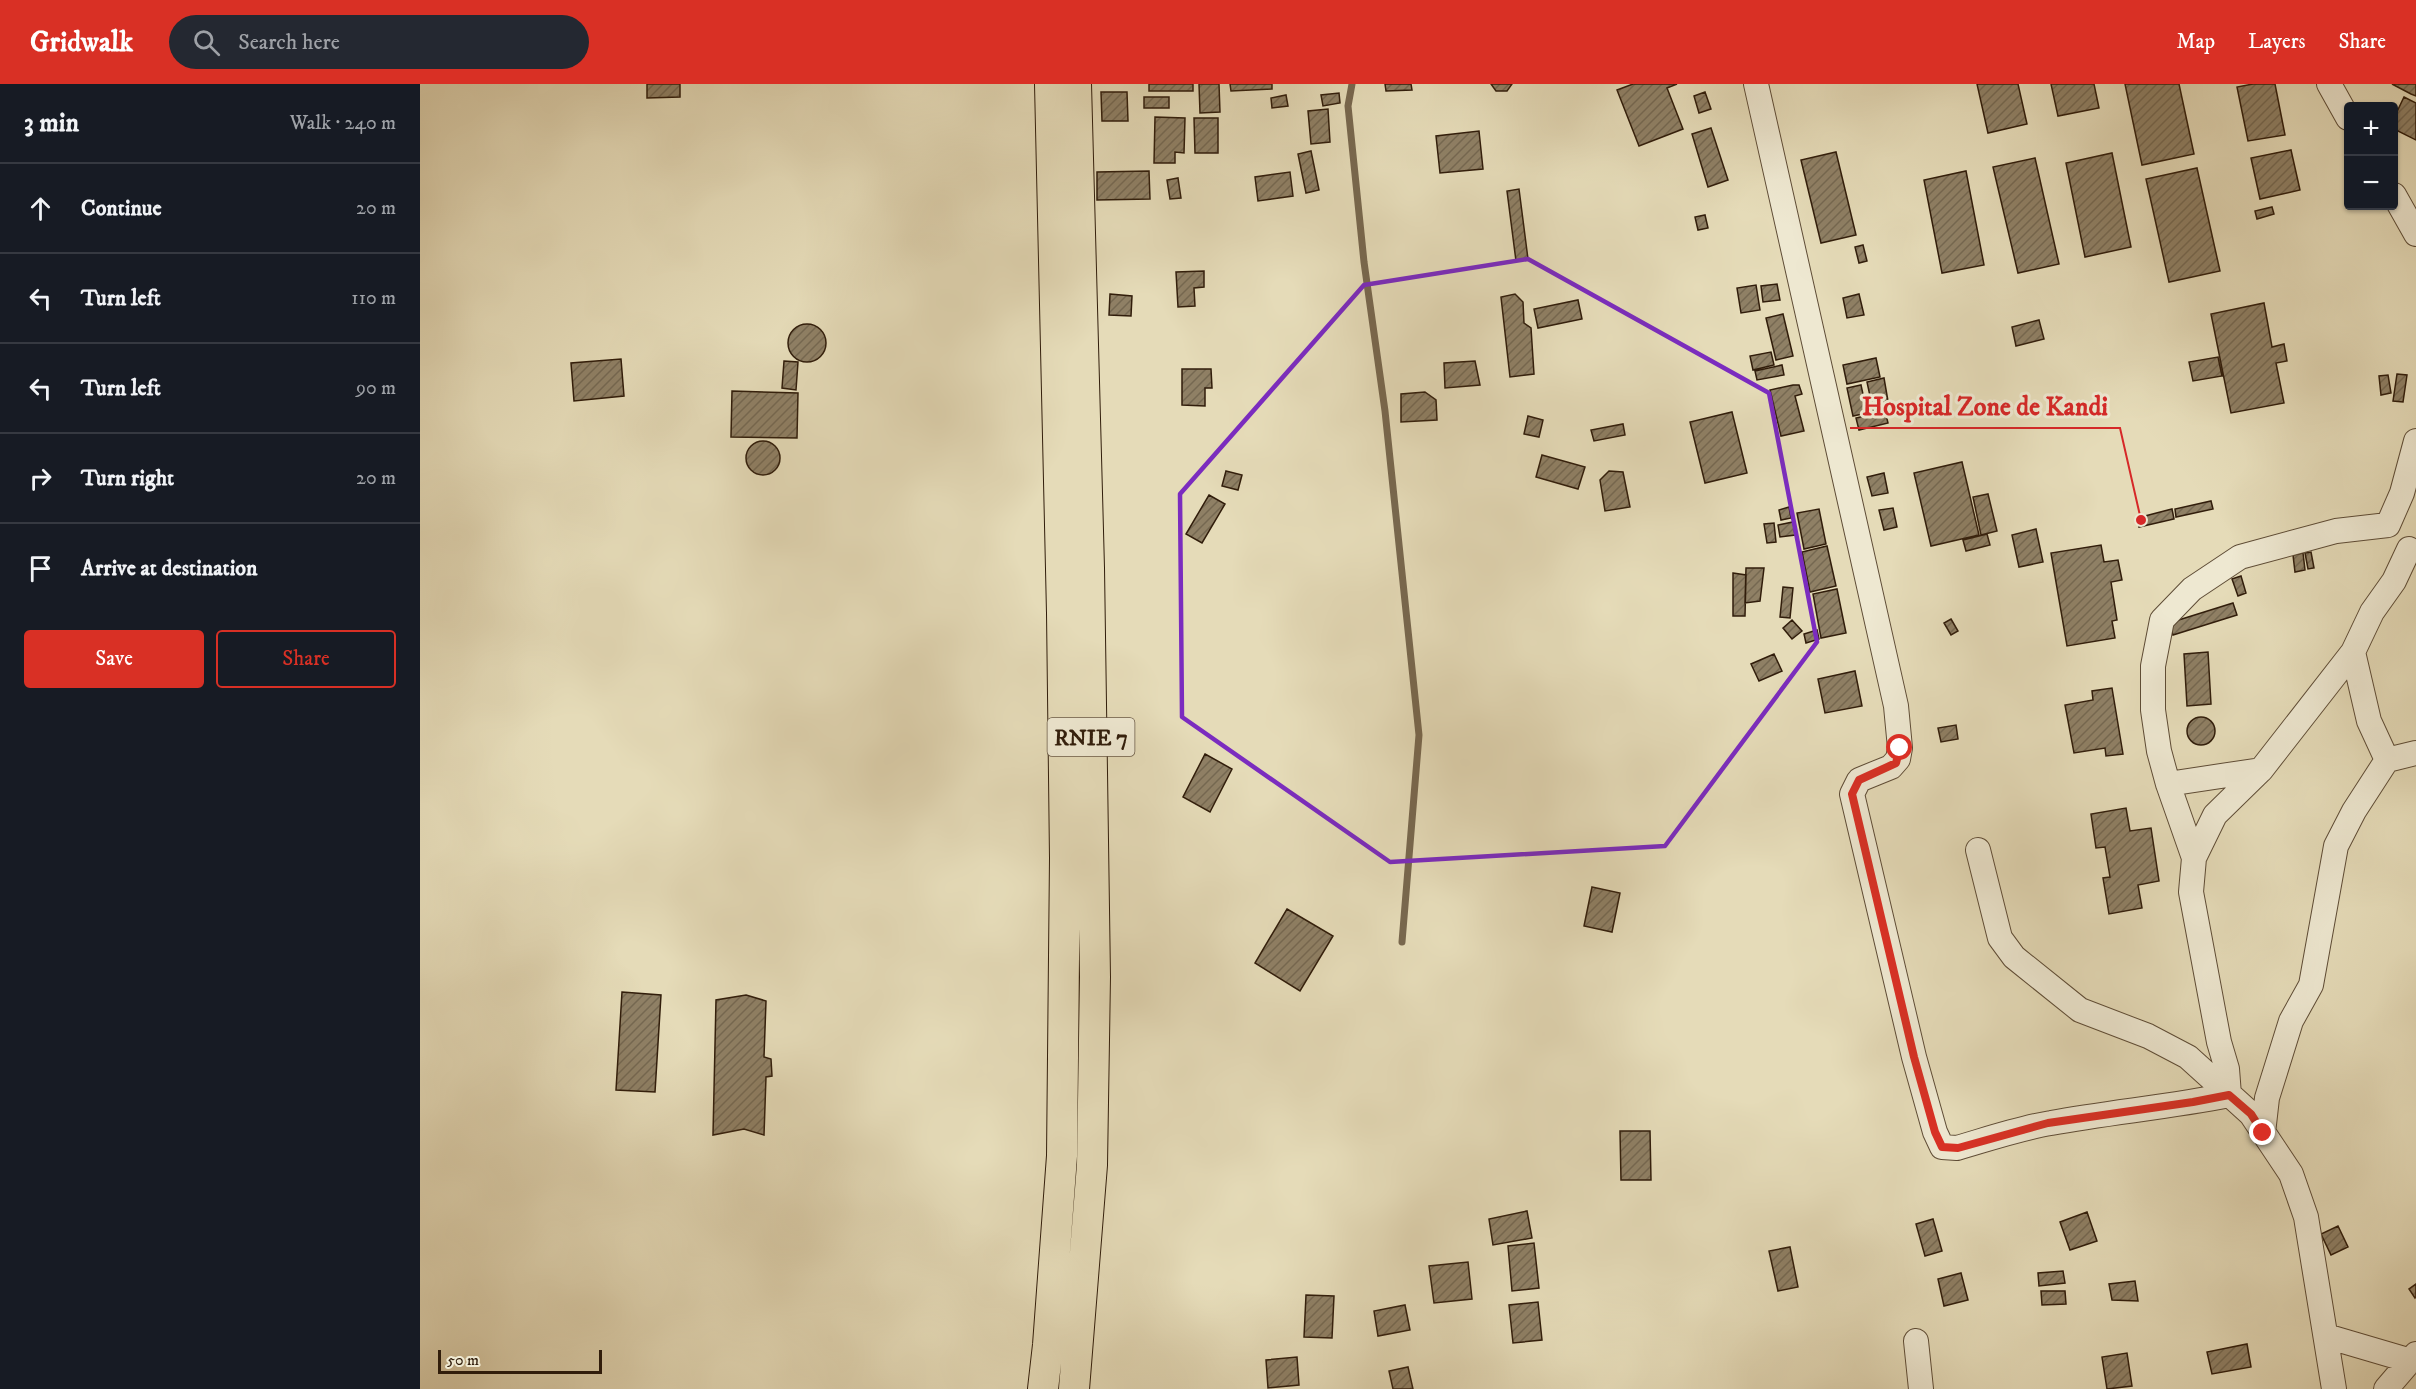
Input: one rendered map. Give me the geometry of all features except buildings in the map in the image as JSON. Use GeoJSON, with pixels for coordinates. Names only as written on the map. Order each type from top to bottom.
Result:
{"type":"FeatureCollection","features":[{"type":"Feature","properties":{"kind":"main road","name":"RNIE 7"},"geometry":{"type":"LineString","coordinates":[[1043,1389],[1062,1156],[1065,858],[1050,84]]}},
{"type":"Feature","properties":{"kind":"main road","name":"RNIE 7"},"geometry":{"type":"LineString","coordinates":[[1074,1389],[1092,1166],[1095,977],[1089,568],[1076,84]]}},
{"type":"Feature","properties":{"kind":"street"},"geometry":{"type":"LineString","coordinates":[[1756,84],[1896,706],[1900,748],[1898,759],[1891,767],[1859,780],[1852,794],[1914,1057],[1942,1147],[1958,1148],[2048,1123],[2229,1095]]}},
{"type":"Feature","properties":{"kind":"street"},"geometry":{"type":"LineString","coordinates":[[2329,84],[2344,110]]}},
{"type":"Feature","properties":{"kind":"street"},"geometry":{"type":"LineString","coordinates":[[2398,202],[2416,234]]}},
{"type":"Feature","properties":{"kind":"street"},"geometry":{"type":"LineString","coordinates":[[2388,525],[2402,493],[2416,441]]}},
{"type":"Feature","properties":{"kind":"street"},"geometry":{"type":"LineString","coordinates":[[2194,858],[2168,784],[2159,751],[2153,710],[2153,666],[2162,620],[2192,589],[2240,557],[2336,531],[2388,525],[2412,547],[2394,581],[2372,612],[2353,652],[2260,770],[2214,815],[2194,858],[2191,892],[2219,1042],[2227,1069],[2229,1095]]}},
{"type":"Feature","properties":{"kind":"street"},"geometry":{"type":"LineString","coordinates":[[2353,652],[2369,722],[2387,759]]}},
{"type":"Feature","properties":{"kind":"street"},"geometry":{"type":"LineString","coordinates":[[2263,1133],[2267,1098],[2290,1022],[2311,985],[2336,846],[2354,811],[2387,759],[2416,753]]}},
{"type":"Feature","properties":{"kind":"street"},"geometry":{"type":"LineString","coordinates":[[2168,784],[2260,770]]}},
{"type":"Feature","properties":{"kind":"street"},"geometry":{"type":"LineString","coordinates":[[1978,850],[2000,938],[2014,957],[2080,1010],[2148,1036],[2188,1057],[2251,1114],[2291,1174],[2306,1217],[2334,1389]]}},
{"type":"Feature","properties":{"kind":"street"},"geometry":{"type":"LineString","coordinates":[[2326,1336],[2413,1357],[2386,1389]]}},
{"type":"Feature","properties":{"kind":"street"},"geometry":{"type":"LineString","coordinates":[[1916,1341],[1921,1389]]}},
{"type":"Feature","properties":{"kind":"highlighted area"},"geometry":{"type":"Polygon","coordinates":[[[1528,259],[1769,393],[1817,642],[1665,846],[1390,862],[1182,717],[1180,494],[1364,285],[1528,259]]]}},
{"type":"Feature","properties":{"kind":"waterway"},"geometry":{"type":"LineString","coordinates":[[1352,84],[1348,106],[1364,262],[1385,411],[1419,735],[1402,942]]}},
{"type":"Feature","properties":{"kind":"place","name":"Hospital Zone de Kandi"},"geometry":{"type":"Point","coordinates":[2141,520]}},
{"type":"Feature","properties":{"kind":"route"},"geometry":{"type":"LineString","coordinates":[[1900,748],[1896,763],[1859,780],[1852,794],[1914,1057],[1935,1132],[1942,1147],[1958,1148],[2048,1123],[2229,1095],[2251,1114],[2263,1133]]}}]}
